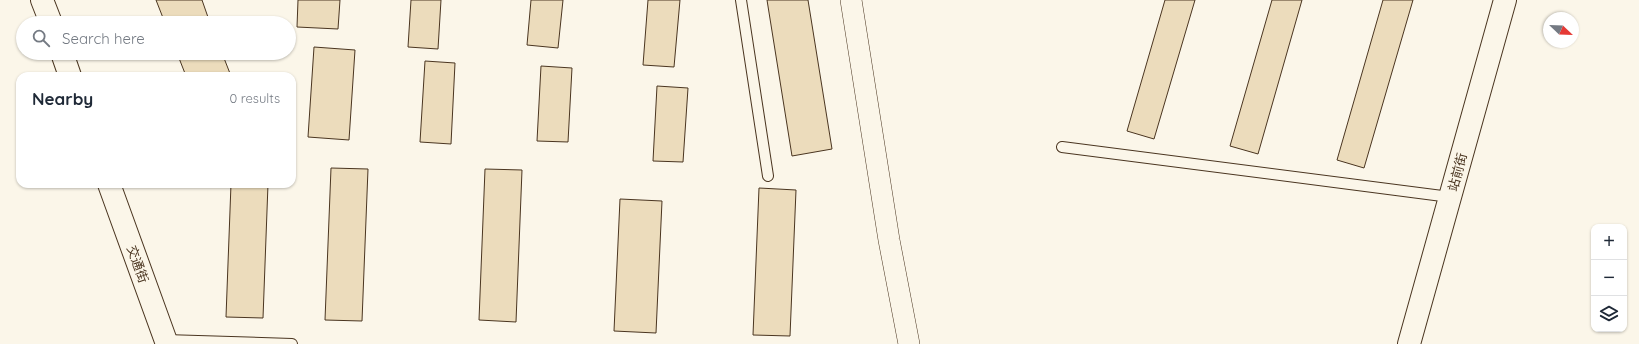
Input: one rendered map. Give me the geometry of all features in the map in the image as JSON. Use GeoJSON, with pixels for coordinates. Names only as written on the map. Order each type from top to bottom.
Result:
{"type":"FeatureCollection","features":[{"type":"Feature","properties":{"kind":"street"},"geometry":{"type":"LineString","coordinates":[[42,0],[48,16]]}},
{"type":"Feature","properties":{"kind":"street"},"geometry":{"type":"LineString","coordinates":[[851,0],[889,240],[909,344]]}},
{"type":"Feature","properties":{"kind":"street","name":"站前街"},"geometry":{"type":"LineString","coordinates":[[1409,344],[1505,0]]}},
{"type":"Feature","properties":{"kind":"street"},"geometry":{"type":"LineString","coordinates":[[64,60],[69,72]]}},
{"type":"Feature","properties":{"kind":"street","name":"交通街"},"geometry":{"type":"LineString","coordinates":[[110,188],[166,342]]}},
{"type":"Feature","properties":{"kind":"lane"},"geometry":{"type":"LineString","coordinates":[[742,0],[768,176]]}},
{"type":"Feature","properties":{"kind":"lane"},"geometry":{"type":"LineString","coordinates":[[1062,147],[1450,197]]}},
{"type":"Feature","properties":{"kind":"lane"},"geometry":{"type":"LineString","coordinates":[[166,342],[292,344]]}},
{"type":"Feature","properties":{"kind":"building"},"geometry":{"type":"Polygon","coordinates":[[[156,0],[202,0],[208,16],[162,16],[156,0]]]}},
{"type":"Feature","properties":{"kind":"building"},"geometry":{"type":"Polygon","coordinates":[[[298,0],[340,0],[338,29],[297,27],[298,0]]]}},
{"type":"Feature","properties":{"kind":"building"},"geometry":{"type":"Polygon","coordinates":[[[411,0],[441,0],[438,49],[408,47],[411,0]]]}},
{"type":"Feature","properties":{"kind":"building"},"geometry":{"type":"Polygon","coordinates":[[[531,0],[563,0],[558,48],[527,45],[531,0]]]}},
{"type":"Feature","properties":{"kind":"building"},"geometry":{"type":"Polygon","coordinates":[[[648,0],[680,0],[674,67],[643,65],[648,0]]]}},
{"type":"Feature","properties":{"kind":"building"},"geometry":{"type":"Polygon","coordinates":[[[767,0],[808,0],[832,149],[792,156],[767,0]]]}},
{"type":"Feature","properties":{"kind":"building"},"geometry":{"type":"Polygon","coordinates":[[[1165,0],[1195,0],[1154,139],[1127,131],[1165,0]]]}},
{"type":"Feature","properties":{"kind":"building"},"geometry":{"type":"Polygon","coordinates":[[[1272,0],[1302,0],[1258,154],[1230,146],[1272,0]]]}},
{"type":"Feature","properties":{"kind":"building"},"geometry":{"type":"Polygon","coordinates":[[[1383,0],[1413,0],[1364,168],[1337,160],[1383,0]]]}},
{"type":"Feature","properties":{"kind":"building"},"geometry":{"type":"Polygon","coordinates":[[[314,47],[355,50],[349,140],[308,137],[314,47]]]}},
{"type":"Feature","properties":{"kind":"building"},"geometry":{"type":"Polygon","coordinates":[[[180,60],[225,60],[229,72],[184,72],[180,60]]]}},
{"type":"Feature","properties":{"kind":"building"},"geometry":{"type":"Polygon","coordinates":[[[425,61],[455,63],[451,144],[420,142],[425,61]]]}},
{"type":"Feature","properties":{"kind":"building"},"geometry":{"type":"Polygon","coordinates":[[[541,66],[572,68],[568,142],[537,141],[541,66]]]}},
{"type":"Feature","properties":{"kind":"building"},"geometry":{"type":"Polygon","coordinates":[[[657,86],[688,88],[683,162],[653,161],[657,86]]]}},
{"type":"Feature","properties":{"kind":"building"},"geometry":{"type":"Polygon","coordinates":[[[331,168],[368,169],[362,321],[325,320],[331,168]]]}},
{"type":"Feature","properties":{"kind":"building"},"geometry":{"type":"Polygon","coordinates":[[[485,169],[522,170],[516,322],[479,320],[485,169]]]}},
{"type":"Feature","properties":{"kind":"building"},"geometry":{"type":"Polygon","coordinates":[[[231,188],[268,188],[263,318],[226,317],[231,188]]]}},
{"type":"Feature","properties":{"kind":"building"},"geometry":{"type":"Polygon","coordinates":[[[759,188],[796,190],[790,336],[753,335],[759,188]]]}},
{"type":"Feature","properties":{"kind":"building"},"geometry":{"type":"Polygon","coordinates":[[[620,199],[662,201],[656,333],[614,331],[620,199]]]}}]}
